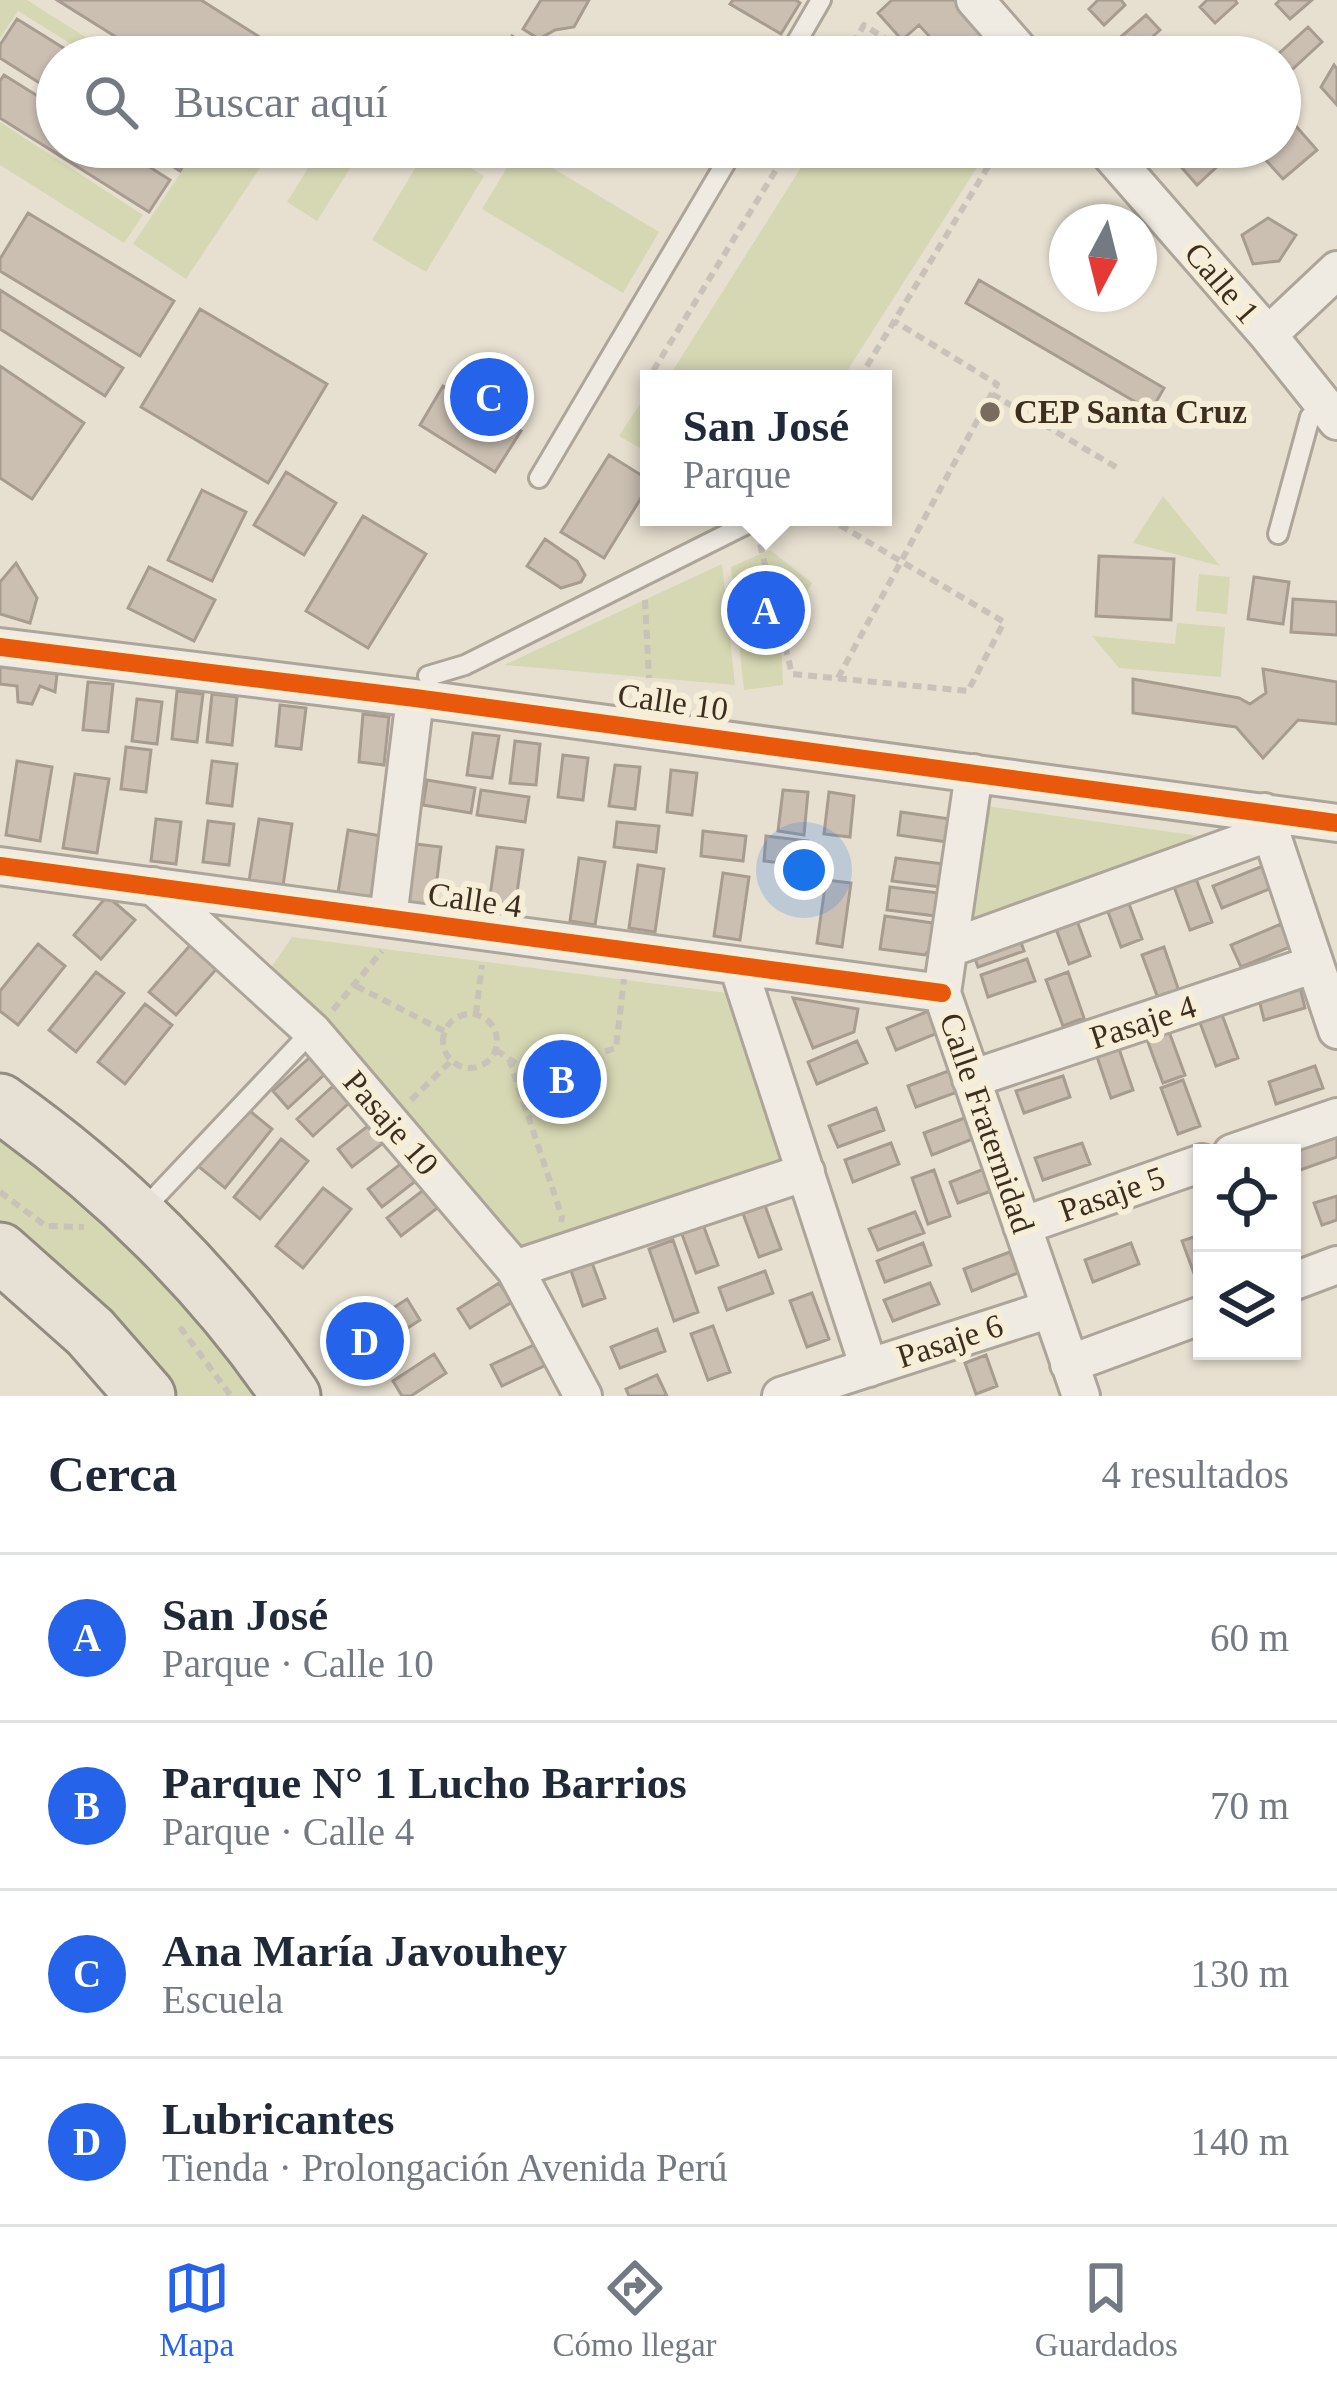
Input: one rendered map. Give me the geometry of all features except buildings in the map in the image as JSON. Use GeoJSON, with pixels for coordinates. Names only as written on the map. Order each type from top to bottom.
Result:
{"type":"FeatureCollection","features":[{"type":"Feature","properties":{"kind":"main road"},"geometry":{"type":"LineString","coordinates":[[0,1103],[37,1129],[111,1222],[254,1342],[291,1396]]}},
{"type":"Feature","properties":{"kind":"main road"},"geometry":{"type":"LineString","coordinates":[[0,1252],[90,1331],[146,1396]]}},
{"type":"Feature","properties":{"kind":"street"},"geometry":{"type":"LineString","coordinates":[[975,0],[1007,36]]}},
{"type":"Feature","properties":{"kind":"street","name":"Calle 1"},"geometry":{"type":"LineString","coordinates":[[1122,168],[1330,413]]}},
{"type":"Feature","properties":{"kind":"street"},"geometry":{"type":"LineString","coordinates":[[1268,335],[1337,270]]}},
{"type":"Feature","properties":{"kind":"street","name":"Calle 10"},"geometry":{"type":"LineString","coordinates":[[0,646],[422,687],[1268,822],[1337,824]]}},
{"type":"Feature","properties":{"kind":"street"},"geometry":{"type":"LineString","coordinates":[[388,918],[422,687]]}},
{"type":"Feature","properties":{"kind":"street","name":"Calle Fraternidad"},"geometry":{"type":"LineString","coordinates":[[974,773],[942,993],[1075,1380]]}},
{"type":"Feature","properties":{"kind":"street"},"geometry":{"type":"LineString","coordinates":[[950,948],[1268,822],[1337,1030]]}},
{"type":"Feature","properties":{"kind":"street","name":"Calle 4"},"geometry":{"type":"LineString","coordinates":[[0,866],[942,993]]}},
{"type":"Feature","properties":{"kind":"street","name":"Pasaje 10"},"geometry":{"type":"LineString","coordinates":[[153,886],[312,1031],[515,1269],[583,1396]]}},
{"type":"Feature","properties":{"kind":"street","name":"Pasaje 4"},"geometry":{"type":"LineString","coordinates":[[971,1079],[1315,964]]}},
{"type":"Feature","properties":{"kind":"street"},"geometry":{"type":"LineString","coordinates":[[738,966],[869,1367]]}},
{"type":"Feature","properties":{"kind":"street"},"geometry":{"type":"LineString","coordinates":[[1258,1144],[1337,1117]]}},
{"type":"Feature","properties":{"kind":"street","name":"Pasaje 5"},"geometry":{"type":"LineString","coordinates":[[1022,1226],[1193,1166]]}},
{"type":"Feature","properties":{"kind":"street"},"geometry":{"type":"LineString","coordinates":[[515,1269],[806,1172]]}},
{"type":"Feature","properties":{"kind":"street"},"geometry":{"type":"LineString","coordinates":[[1301,1279],[1337,1265]]}},
{"type":"Feature","properties":{"kind":"street","name":"Pasaje 6"},"geometry":{"type":"LineString","coordinates":[[782,1396],[1050,1309]]}},
{"type":"Feature","properties":{"kind":"street"},"geometry":{"type":"LineString","coordinates":[[1075,1380],[1193,1320]]}},
{"type":"Feature","properties":{"kind":"lane"},"geometry":{"type":"LineString","coordinates":[[800,36],[821,0]]}},
{"type":"Feature","properties":{"kind":"lane"},"geometry":{"type":"LineString","coordinates":[[538,478],[723,168]]}},
{"type":"Feature","properties":{"kind":"lane"},"geometry":{"type":"LineString","coordinates":[[1278,534],[1310,417],[1330,413]]}},
{"type":"Feature","properties":{"kind":"lane"},"geometry":{"type":"LineString","coordinates":[[422,687],[746,526]]}},
{"type":"Feature","properties":{"kind":"lane"},"geometry":{"type":"LineString","coordinates":[[111,1222],[312,1031]]}},
{"type":"Feature","properties":{"kind":"path"},"geometry":{"type":"LineString","coordinates":[[858,36],[864,26],[880,36]]}},
{"type":"Feature","properties":{"kind":"path"},"geometry":{"type":"LineString","coordinates":[[653,370],[777,168]]}},
{"type":"Feature","properties":{"kind":"path"},"geometry":{"type":"LineString","coordinates":[[864,370],[987,168]]}},
{"type":"Feature","properties":{"kind":"path"},"geometry":{"type":"LineString","coordinates":[[838,678],[998,384],[894,321]]}},
{"type":"Feature","properties":{"kind":"path"},"geometry":{"type":"LineString","coordinates":[[992,394],[1121,470]]}},
{"type":"Feature","properties":{"kind":"path"},"geometry":{"type":"LineString","coordinates":[[759,526],[792,674],[968,691],[1004,622],[841,526]]}},
{"type":"Feature","properties":{"kind":"path"},"geometry":{"type":"LineString","coordinates":[[643,579],[649,678]]}},
{"type":"Feature","properties":{"kind":"path"},"geometry":{"type":"LineString","coordinates":[[312,1031],[382,953],[388,918]]}},
{"type":"Feature","properties":{"kind":"path"},"geometry":{"type":"LineString","coordinates":[[476,1014],[486,931]]}},
{"type":"Feature","properties":{"kind":"path"},"geometry":{"type":"LineString","coordinates":[[496,1050],[532,1074],[616,1048],[627,951]]}},
{"type":"Feature","properties":{"kind":"path"},"geometry":{"type":"LineString","coordinates":[[356,986],[444,1031]]}},
{"type":"Feature","properties":{"kind":"path"},"geometry":{"type":"LineString","coordinates":[[476,1014],[496,1032],[496,1050],[476,1068],[451,1061],[443,1047],[444,1031],[460,1015],[476,1014]]}},
{"type":"Feature","properties":{"kind":"path"},"geometry":{"type":"LineString","coordinates":[[509,1059],[562,1217],[559,1230]]}},
{"type":"Feature","properties":{"kind":"path"},"geometry":{"type":"LineString","coordinates":[[390,1121],[451,1061]]}},
{"type":"Feature","properties":{"kind":"path"},"geometry":{"type":"LineString","coordinates":[[0,1192],[46,1226],[111,1222]]}},
{"type":"Feature","properties":{"kind":"path"},"geometry":{"type":"LineString","coordinates":[[171,1316],[231,1396]]}},
{"type":"Feature","properties":{"kind":"green space"},"geometry":{"type":"Polygon","coordinates":[[[0,0],[27,0],[84,36],[58,36],[18,11],[0,38],[0,0]]]}},
{"type":"Feature","properties":{"kind":"green space"},"geometry":{"type":"Polygon","coordinates":[[[0,122],[36,145],[36,168],[71,168],[143,215],[124,243],[0,165],[0,122]]]}},
{"type":"Feature","properties":{"kind":"green space"},"geometry":{"type":"Polygon","coordinates":[[[184,168],[260,168],[186,279],[133,244],[184,168]]]}},
{"type":"Feature","properties":{"kind":"green space"},"geometry":{"type":"Polygon","coordinates":[[[308,168],[350,168],[317,221],[287,202],[308,168]]]}},
{"type":"Feature","properties":{"kind":"green space"},"geometry":{"type":"Polygon","coordinates":[[[415,168],[471,168],[484,176],[426,272],[372,240],[415,168]]]}},
{"type":"Feature","properties":{"kind":"green space"},"geometry":{"type":"Polygon","coordinates":[[[507,168],[552,168],[659,232],[623,293],[482,209],[507,168]]]}},
{"type":"Feature","properties":{"kind":"green space"},"geometry":{"type":"Polygon","coordinates":[[[801,168],[977,168],[848,370],[673,370],[801,168]]]}},
{"type":"Feature","properties":{"kind":"green space"},"geometry":{"type":"Polygon","coordinates":[[[640,404],[640,448],[619,436],[640,404]]]}},
{"type":"Feature","properties":{"kind":"green space"},"geometry":{"type":"Polygon","coordinates":[[[1163,496],[1220,566],[1133,543],[1163,496]]]}},
{"type":"Feature","properties":{"kind":"green space"},"geometry":{"type":"Polygon","coordinates":[[[770,550],[812,583],[781,636],[783,685],[744,690],[731,567],[770,550]]]}},
{"type":"Feature","properties":{"kind":"green space"},"geometry":{"type":"Polygon","coordinates":[[[722,564],[735,685],[504,665],[722,564]]]}},
{"type":"Feature","properties":{"kind":"green space"},"geometry":{"type":"Polygon","coordinates":[[[1199,574],[1230,577],[1227,614],[1196,611],[1199,574]]]}},
{"type":"Feature","properties":{"kind":"green space"},"geometry":{"type":"Polygon","coordinates":[[[1177,623],[1225,627],[1221,677],[1119,668],[1092,636],[1175,644],[1177,623]]]}},
{"type":"Feature","properties":{"kind":"green space"},"geometry":{"type":"Polygon","coordinates":[[[979,805],[1235,841],[965,941],[979,805]]]}},
{"type":"Feature","properties":{"kind":"green space"},"geometry":{"type":"Polygon","coordinates":[[[292,937],[727,993],[785,1166],[527,1259],[270,969],[292,937]]]}},
{"type":"Feature","properties":{"kind":"green space"},"geometry":{"type":"Polygon","coordinates":[[[0,1134],[226,1339],[259,1396],[179,1396],[59,1263],[0,1224],[0,1134]]]}},
{"type":"Feature","properties":{"kind":"cycle path"},"geometry":{"type":"LineString","coordinates":[[0,647],[1337,823]]}},
{"type":"Feature","properties":{"kind":"cycle path"},"geometry":{"type":"LineString","coordinates":[[0,866],[942,993]]}},
{"type":"Feature","properties":{"kind":"place","name":"Ana María Javouhey"},"geometry":{"type":"Point","coordinates":[489,397]}},
{"type":"Feature","properties":{"kind":"place","name":"CEP Santa Cruz"},"geometry":{"type":"Point","coordinates":[990,412]}},
{"type":"Feature","properties":{"kind":"place","name":"San José"},"geometry":{"type":"Point","coordinates":[766,610]}},
{"type":"Feature","properties":{"kind":"place","name":"Parque N° 1 Lucho Barrios"},"geometry":{"type":"Point","coordinates":[562,1079]}},
{"type":"Feature","properties":{"kind":"place","name":"Lubricantes"},"geometry":{"type":"Point","coordinates":[365,1341]}}]}
